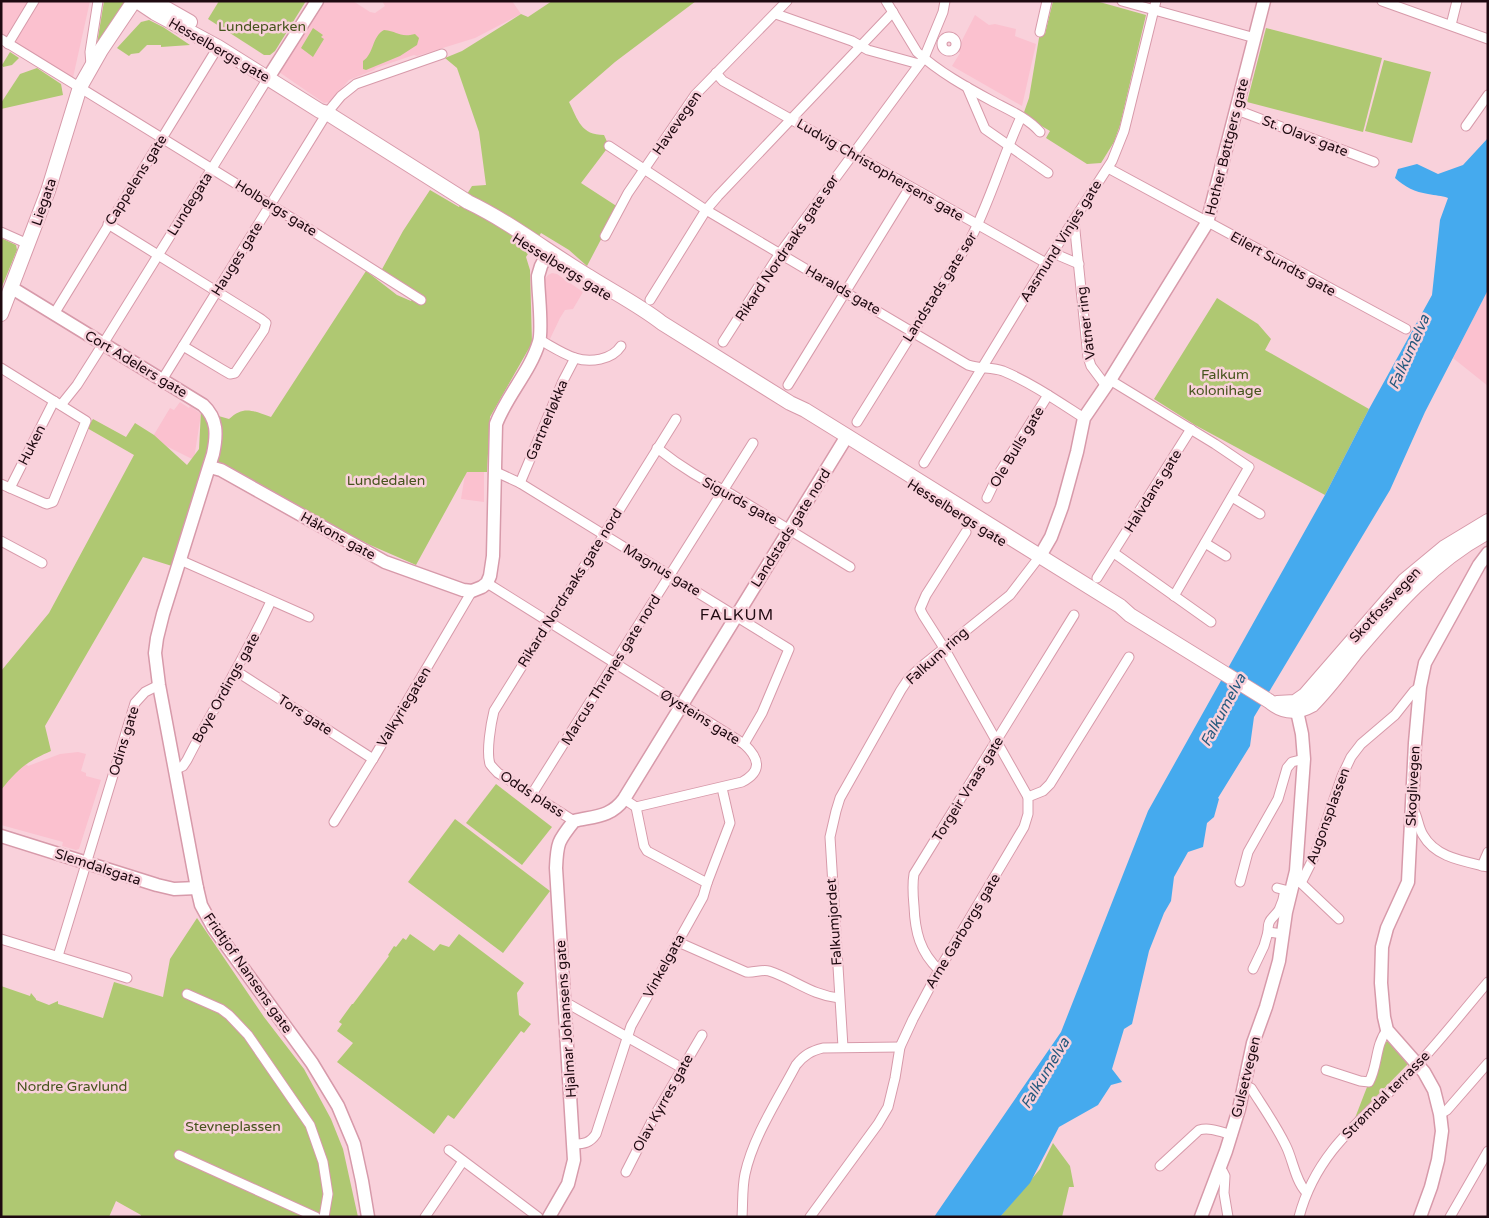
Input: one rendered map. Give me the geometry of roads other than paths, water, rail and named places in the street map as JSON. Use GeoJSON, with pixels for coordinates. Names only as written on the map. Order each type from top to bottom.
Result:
{"type":"FeatureCollection","features":[{"type":"Feature","properties":{"kind":"main road","name":"Liegata"},"geometry":{"type":"LineString","coordinates":[[1,314],[50,186],[80,87],[91,69],[116,41],[142,2]]}},
{"type":"Feature","properties":{"kind":"main road","name":"Hesselbergs gate"},"geometry":{"type":"LineString","coordinates":[[142,2],[154,13],[270,75]]}},
{"type":"Feature","properties":{"kind":"main road","name":"Hesselbergs gate"},"geometry":{"type":"LineString","coordinates":[[142,2],[223,41],[320,111],[327,113],[468,202],[597,290],[662,323],[790,403],[805,410],[845,439],[1038,559],[1120,606],[1130,615],[1277,707],[1285,710],[1296,706]]}},
{"type":"Feature","properties":{"kind":"main road","name":"Skotfossvegen"},"geometry":{"type":"LineString","coordinates":[[1488,521],[1445,547],[1410,575],[1296,706],[1304,709],[1315,701],[1383,621],[1425,576],[1457,550],[1488,532]]}},
{"type":"Feature","properties":{"kind":"street"},"geometry":{"type":"LineString","coordinates":[[5,42],[34,1]]}},
{"type":"Feature","properties":{"kind":"street"},"geometry":{"type":"LineString","coordinates":[[91,69],[90,52],[98,1]]}},
{"type":"Feature","properties":{"kind":"street","name":"Lundegata"},"geometry":{"type":"LineString","coordinates":[[58,403],[77,385],[317,1]]}},
{"type":"Feature","properties":{"kind":"street","name":"Havevegen"},"geometry":{"type":"LineString","coordinates":[[605,236],[628,193],[695,95],[787,1]]}},
{"type":"Feature","properties":{"kind":"street"},"geometry":{"type":"LineString","coordinates":[[886,1],[921,61]]}},
{"type":"Feature","properties":{"kind":"street","name":"Rikard Nordraaks gate sør"},"geometry":{"type":"LineString","coordinates":[[723,342],[780,253],[921,61],[943,12],[945,1]]}},
{"type":"Feature","properties":{"kind":"street"},"geometry":{"type":"LineString","coordinates":[[1040,32],[1047,1]]}},
{"type":"Feature","properties":{"kind":"street"},"geometry":{"type":"LineString","coordinates":[[1122,1],[1155,6],[1254,38]]}},
{"type":"Feature","properties":{"kind":"street","name":"Hother Bøttgers gate"},"geometry":{"type":"LineString","coordinates":[[1108,383],[1208,223],[1264,1]]}},
{"type":"Feature","properties":{"kind":"street"},"geometry":{"type":"LineString","coordinates":[[1382,1],[1488,39]]}},
{"type":"Feature","properties":{"kind":"street"},"geometry":{"type":"LineString","coordinates":[[1451,25],[1458,1]]}},
{"type":"Feature","properties":{"kind":"street","name":"Aasmund Vinjes gate"},"geometry":{"type":"LineString","coordinates":[[924,463],[1046,263],[1108,168],[1124,131],[1155,6]]}},
{"type":"Feature","properties":{"kind":"street"},"geometry":{"type":"LineString","coordinates":[[650,300],[706,210],[893,12]]}},
{"type":"Feature","properties":{"kind":"street"},"geometry":{"type":"LineString","coordinates":[[776,14],[852,41],[860,46],[921,61],[1028,121],[1040,132]]}},
{"type":"Feature","properties":{"kind":"street","name":"Holbergs gate"},"geometry":{"type":"LineString","coordinates":[[5,42],[421,300]]}},
{"type":"Feature","properties":{"kind":"street","name":"Cappelens gate"},"geometry":{"type":"LineString","coordinates":[[54,314],[218,47]]}},
{"type":"Feature","properties":{"kind":"street","name":"Hauges gate"},"geometry":{"type":"LineString","coordinates":[[162,380],[327,113],[341,96],[356,84],[442,54]]}},
{"type":"Feature","properties":{"kind":"street","name":"Ludvig Christophersens gate"},"geometry":{"type":"LineString","coordinates":[[716,73],[723,81],[1046,263]]}},
{"type":"Feature","properties":{"kind":"street"},"geometry":{"type":"LineString","coordinates":[[966,87],[985,130],[1048,173]]}},
{"type":"Feature","properties":{"kind":"street"},"geometry":{"type":"LineString","coordinates":[[1466,126],[1488,95]]}},
{"type":"Feature","properties":{"kind":"street","name":"St. Olavs gate"},"geometry":{"type":"LineString","coordinates":[[1237,110],[1374,162]]}},
{"type":"Feature","properties":{"kind":"street","name":"Landstads gate sør"},"geometry":{"type":"LineString","coordinates":[[857,422],[969,242],[978,225],[1021,117]]}},
{"type":"Feature","properties":{"kind":"street","name":"Haralds gate"},"geometry":{"type":"LineString","coordinates":[[609,146],[706,210],[968,364],[1001,371],[1084,418]]}},
{"type":"Feature","properties":{"kind":"street","name":"Eilert Sundts gate"},"geometry":{"type":"LineString","coordinates":[[1108,168],[1406,330]]}},
{"type":"Feature","properties":{"kind":"street"},"geometry":{"type":"LineString","coordinates":[[788,385],[844,291],[910,187]]}},
{"type":"Feature","properties":{"kind":"street","name":"Vatner ring"},"geometry":{"type":"LineString","coordinates":[[1074,221],[1088,357],[1091,366],[1108,383]]}},
{"type":"Feature","properties":{"kind":"street"},"geometry":{"type":"LineString","coordinates":[[108,224],[266,323],[264,330],[235,373],[230,374],[184,346]]}},
{"type":"Feature","properties":{"kind":"street"},"geometry":{"type":"LineString","coordinates":[[1,232],[28,244]]}},
{"type":"Feature","properties":{"kind":"street"},"geometry":{"type":"LineString","coordinates":[[472,591],[487,583],[490,576],[496,424],[500,412],[529,364],[540,340],[538,276],[541,266],[541,251]]}},
{"type":"Feature","properties":{"kind":"street"},"geometry":{"type":"LineString","coordinates":[[1053,253],[1079,264]]}},
{"type":"Feature","properties":{"kind":"street","name":"Cort Adelers gate"},"geometry":{"type":"LineString","coordinates":[[12,288],[210,411],[215,421],[216,437],[210,467]]}},
{"type":"Feature","properties":{"kind":"street"},"geometry":{"type":"LineString","coordinates":[[540,340],[575,358],[595,360],[614,354],[621,346]]}},
{"type":"Feature","properties":{"kind":"street","name":"Gartnerløkka"},"geometry":{"type":"LineString","coordinates":[[520,483],[563,381],[575,358]]}},
{"type":"Feature","properties":{"kind":"street"},"geometry":{"type":"LineString","coordinates":[[1,368],[86,421],[55,498],[50,503],[44,503],[5,486]]}},
{"type":"Feature","properties":{"kind":"street"},"geometry":{"type":"LineString","coordinates":[[1038,559],[1051,537],[1062,507],[1078,452],[1084,418],[1108,383],[1192,429],[1249,467],[1174,596]]}},
{"type":"Feature","properties":{"kind":"street","name":"Ole Bulls gate"},"geometry":{"type":"LineString","coordinates":[[986,498],[998,475],[1048,396]]}},
{"type":"Feature","properties":{"kind":"street","name":"Huken"},"geometry":{"type":"LineString","coordinates":[[5,486],[58,403]]}},
{"type":"Feature","properties":{"kind":"street","name":"Rikard Nordraaks gate nord"},"geometry":{"type":"LineString","coordinates":[[491,765],[490,748],[494,711],[676,419]]}},
{"type":"Feature","properties":{"kind":"street","name":"Halvdans gate"},"geometry":{"type":"LineString","coordinates":[[1097,578],[1192,429]]}},
{"type":"Feature","properties":{"kind":"street","name":"Landstads gate nord"},"geometry":{"type":"LineString","coordinates":[[624,799],[845,439]]}},
{"type":"Feature","properties":{"kind":"street","name":"Marcus Thranes gate nord"},"geometry":{"type":"LineString","coordinates":[[532,794],[753,443]]}},
{"type":"Feature","properties":{"kind":"street","name":"Sigurds gate"},"geometry":{"type":"LineString","coordinates":[[657,448],[680,466],[850,567]]}},
{"type":"Feature","properties":{"kind":"street"},"geometry":{"type":"LineString","coordinates":[[159,686],[155,653],[157,638],[210,467]]}},
{"type":"Feature","properties":{"kind":"street","name":"Håkons gate"},"geometry":{"type":"LineString","coordinates":[[210,467],[221,470],[385,562],[463,590],[472,591]]}},
{"type":"Feature","properties":{"kind":"street","name":"Magnus gate"},"geometry":{"type":"LineString","coordinates":[[494,471],[520,483],[789,649],[762,713],[744,744]]}},
{"type":"Feature","properties":{"kind":"street"},"geometry":{"type":"LineString","coordinates":[[1232,497],[1260,514]]}},
{"type":"Feature","properties":{"kind":"street"},"geometry":{"type":"LineString","coordinates":[[966,532],[921,603],[920,609],[1028,797],[1043,791],[1050,784],[1129,657]]}},
{"type":"Feature","properties":{"kind":"street"},"geometry":{"type":"LineString","coordinates":[[1,541],[42,562]]}},
{"type":"Feature","properties":{"kind":"street"},"geometry":{"type":"LineString","coordinates":[[1203,545],[1226,556]]}},
{"type":"Feature","properties":{"kind":"street"},"geometry":{"type":"LineString","coordinates":[[1114,553],[1211,622]]}},
{"type":"Feature","properties":{"kind":"street","name":"Skoglivegen"},"geometry":{"type":"LineString","coordinates":[[1387,1030],[1381,982],[1382,947],[1387,928],[1408,882],[1411,807],[1423,668],[1479,565],[1488,553]]}},
{"type":"Feature","properties":{"kind":"street","name":"Falkum ring"},"geometry":{"type":"LineString","coordinates":[[840,798],[901,690],[916,672],[1010,594],[1038,559]]}},
{"type":"Feature","properties":{"kind":"street"},"geometry":{"type":"LineString","coordinates":[[180,560],[309,618]]}},
{"type":"Feature","properties":{"kind":"street","name":"Øysteins gate"},"geometry":{"type":"LineString","coordinates":[[487,583],[744,744],[755,756],[755,772],[750,778],[742,782],[636,807]]}},
{"type":"Feature","properties":{"kind":"street","name":"Valkyriegaten"},"geometry":{"type":"LineString","coordinates":[[334,822],[472,591]]}},
{"type":"Feature","properties":{"kind":"street","name":"Boye Ordings gate"},"geometry":{"type":"LineString","coordinates":[[176,769],[187,760],[271,601]]}},
{"type":"Feature","properties":{"kind":"street","name":"Torgeir Vraas gate"},"geometry":{"type":"LineString","coordinates":[[939,970],[923,951],[916,935],[914,874],[1074,615]]}},
{"type":"Feature","properties":{"kind":"street","name":"Tors gate"},"geometry":{"type":"LineString","coordinates":[[236,670],[373,759]]}},
{"type":"Feature","properties":{"kind":"street","name":"Fridtjof Nansens gate"},"geometry":{"type":"LineString","coordinates":[[159,686],[197,888],[202,905],[213,927],[312,1063],[338,1106],[354,1144],[368,1217]]}},
{"type":"Feature","properties":{"kind":"street","name":"Odins gate"},"geometry":{"type":"LineString","coordinates":[[58,956],[136,702],[145,692],[159,686]]}},
{"type":"Feature","properties":{"kind":"street","name":"Augonsplassen"},"geometry":{"type":"LineString","coordinates":[[1298,882],[1314,857],[1342,776],[1352,756],[1361,744],[1395,715],[1414,691],[1420,687]]}},
{"type":"Feature","properties":{"kind":"street","name":"Gulsetvegen"},"geometry":{"type":"LineString","coordinates":[[1202,1217],[1232,1135],[1253,1043],[1266,1007],[1279,961],[1286,912],[1298,882],[1304,759],[1302,734],[1296,706]]}},
{"type":"Feature","properties":{"kind":"street"},"geometry":{"type":"LineString","coordinates":[[1240,882],[1248,852],[1278,799],[1287,768],[1292,762],[1304,759]]}},
{"type":"Feature","properties":{"kind":"street","name":"Odds plass"},"geometry":{"type":"LineString","coordinates":[[491,765],[498,773],[574,821]]}},
{"type":"Feature","properties":{"kind":"street","name":"Vinkelgata"},"geometry":{"type":"LineString","coordinates":[[574,1144],[584,1144],[592,1140],[596,1134],[631,1026],[703,897],[730,823],[722,788]]}},
{"type":"Feature","properties":{"kind":"street","name":"Arne Garborgs gate"},"geometry":{"type":"LineString","coordinates":[[810,1217],[878,1124],[888,1107],[900,1048],[913,1019],[939,970],[1024,827],[1028,814],[1028,797]]}},
{"type":"Feature","properties":{"kind":"street","name":"Falkumjordet"},"geometry":{"type":"LineString","coordinates":[[840,798],[830,837],[843,1047]]}},
{"type":"Feature","properties":{"kind":"street"},"geometry":{"type":"LineString","coordinates":[[574,821],[610,812],[617,808],[624,799],[636,807],[644,846],[647,851],[707,883]]}},
{"type":"Feature","properties":{"kind":"street"},"geometry":{"type":"LineString","coordinates":[[1411,807],[1424,836],[1432,847],[1452,858],[1485,867],[1488,852]]}},
{"type":"Feature","properties":{"kind":"street","name":"Hjalmar Johansens gate"},"geometry":{"type":"LineString","coordinates":[[549,1217],[561,1197],[572,1170],[574,1144],[556,868],[557,848],[560,839],[574,821]]}},
{"type":"Feature","properties":{"kind":"street","name":"Slemdalsgata"},"geometry":{"type":"LineString","coordinates":[[1,836],[174,889],[197,888]]}},
{"type":"Feature","properties":{"kind":"street"},"geometry":{"type":"LineString","coordinates":[[1298,882],[1339,918]]}},
{"type":"Feature","properties":{"kind":"street"},"geometry":{"type":"LineString","coordinates":[[1253,970],[1264,946],[1268,932],[1268,923],[1278,912],[1284,896],[1285,890],[1277,888]]}},
{"type":"Feature","properties":{"kind":"street"},"geometry":{"type":"LineString","coordinates":[[1268,932],[1283,934]]}},
{"type":"Feature","properties":{"kind":"street"},"geometry":{"type":"LineString","coordinates":[[1,939],[127,978]]}},
{"type":"Feature","properties":{"kind":"street"},"geometry":{"type":"LineString","coordinates":[[678,942],[746,972],[753,973],[768,970],[814,992],[828,997],[839,998]]}},
{"type":"Feature","properties":{"kind":"street","name":"Strømdal terrasse"},"geometry":{"type":"LineString","coordinates":[[1298,1217],[1306,1192],[1320,1167],[1342,1138],[1418,1064],[1488,982]]}},
{"type":"Feature","properties":{"kind":"street"},"geometry":{"type":"LineString","coordinates":[[187,994],[221,1009],[248,1035],[284,1085],[310,1126],[323,1162],[328,1194],[324,1217]]}},
{"type":"Feature","properties":{"kind":"street"},"geometry":{"type":"LineString","coordinates":[[565,1002],[682,1068]]}},
{"type":"Feature","properties":{"kind":"street"},"geometry":{"type":"LineString","coordinates":[[1326,1070],[1369,1082],[1382,1037],[1387,1030],[1418,1064],[1434,1090],[1442,1131],[1438,1160],[1420,1217]]}},
{"type":"Feature","properties":{"kind":"street","name":"Olav Kyrres gate"},"geometry":{"type":"LineString","coordinates":[[626,1172],[702,1034]]}},
{"type":"Feature","properties":{"kind":"street"},"geometry":{"type":"LineString","coordinates":[[742,1217],[745,1174],[750,1158],[759,1136],[796,1065],[804,1056],[813,1050],[823,1048],[900,1048]]}},
{"type":"Feature","properties":{"kind":"street"},"geometry":{"type":"LineString","coordinates":[[1440,1114],[1447,1110],[1488,1063]]}},
{"type":"Feature","properties":{"kind":"street"},"geometry":{"type":"LineString","coordinates":[[1244,1086],[1251,1088],[1279,1133],[1289,1152],[1300,1183],[1306,1192]]}},
{"type":"Feature","properties":{"kind":"street"},"geometry":{"type":"LineString","coordinates":[[1160,1166],[1199,1130],[1214,1130],[1232,1135]]}},
{"type":"Feature","properties":{"kind":"street"},"geometry":{"type":"LineString","coordinates":[[449,1150],[538,1217]]}},
{"type":"Feature","properties":{"kind":"street"},"geometry":{"type":"LineString","coordinates":[[1450,1217],[1488,1151]]}},
{"type":"Feature","properties":{"kind":"street"},"geometry":{"type":"LineString","coordinates":[[179,1155],[316,1217]]}},
{"type":"Feature","properties":{"kind":"street"},"geometry":{"type":"LineString","coordinates":[[425,1217],[463,1161]]}},
{"type":"Feature","properties":{"kind":"street"},"geometry":{"type":"LineString","coordinates":[[1219,1170],[1225,1176],[1224,1193],[1228,1217]]}},
{"type":"Feature","properties":{"kind":"water","name":"Falkumelva"},"geometry":{"type":"Polygon","coordinates":[[[1488,138],[1488,290],[1425,412],[1390,490],[1254,717],[1250,746],[1218,798],[1214,817],[1207,823],[1203,847],[1188,852],[1174,877],[1171,901],[1164,913],[1149,951],[1132,1024],[1124,1029],[1112,1069],[1122,1082],[1111,1085],[1098,1105],[1059,1127],[1030,1183],[1000,1217],[934,1217],[1061,1032],[1148,811],[1325,495],[1369,409],[1432,295],[1440,220],[1448,198],[1419,192],[1406,186],[1395,178],[1398,169],[1417,164],[1438,174],[1463,165],[1488,138]]]}},
{"type":"Feature","properties":{"kind":"district","name":"FALKUM"},"geometry":{"type":"Point","coordinates":[737,615]}},
{"type":"Feature","properties":{"kind":"park label","name":"Lundeparken"},"geometry":{"type":"Point","coordinates":[262,26]}},
{"type":"Feature","properties":{"kind":"park label","name":"Falkum kolonihage"},"geometry":{"type":"Point","coordinates":[1225,382]}},
{"type":"Feature","properties":{"kind":"park label","name":"Lundedalen"},"geometry":{"type":"Point","coordinates":[386,480]}},
{"type":"Feature","properties":{"kind":"park label","name":"Nordre Gravlund"},"geometry":{"type":"Point","coordinates":[72,1086]}},
{"type":"Feature","properties":{"kind":"park label","name":"Stevneplassen"},"geometry":{"type":"Point","coordinates":[233,1126]}}]}
